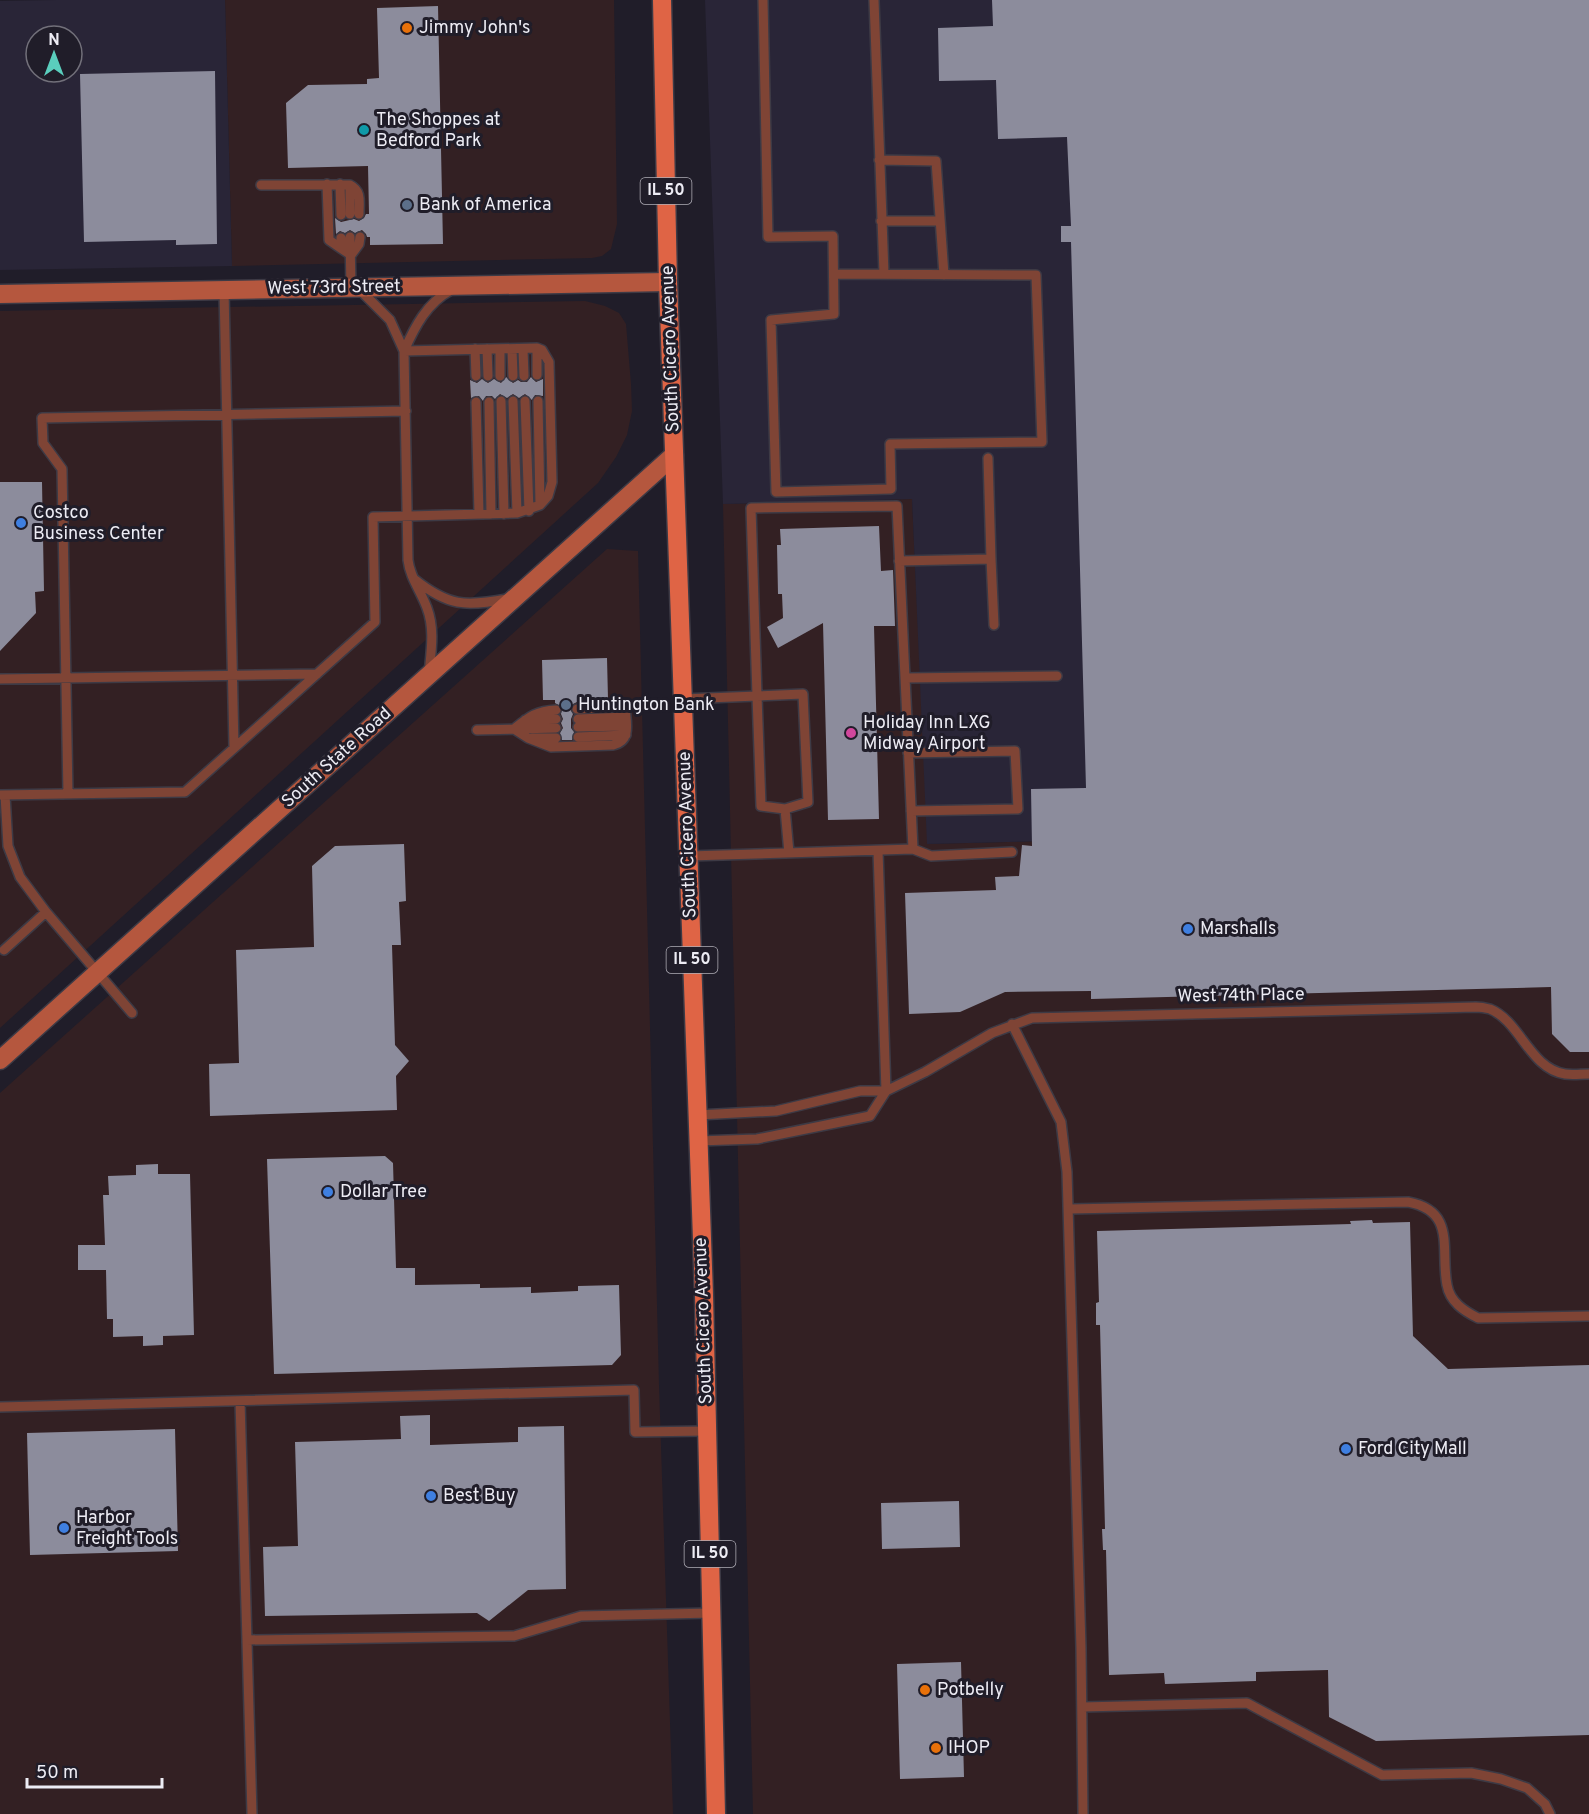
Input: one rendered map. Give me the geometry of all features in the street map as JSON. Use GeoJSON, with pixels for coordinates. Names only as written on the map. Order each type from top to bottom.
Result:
{"type":"FeatureCollection","features":[{"type":"Feature","properties":{"kind":"main road","name":"South Cicero Avenue"},"geometry":{"type":"LineString","coordinates":[[662,0],[668,282],[698,1115],[716,1814]]}},
{"type":"Feature","properties":{"kind":"street","name":"West 73rd Street"},"geometry":{"type":"LineString","coordinates":[[0,294],[668,282]]}},
{"type":"Feature","properties":{"kind":"street","name":"South State Road"},"geometry":{"type":"LineString","coordinates":[[0,1060],[674,455]]}},
{"type":"Feature","properties":{"kind":"lane"},"geometry":{"type":"LineString","coordinates":[[762,0],[768,237],[833,236],[834,314],[771,320],[776,492],[891,489],[890,444],[1042,442],[1036,274],[834,274]]}},
{"type":"Feature","properties":{"kind":"lane"},"geometry":{"type":"LineString","coordinates":[[874,0],[884,274]]}},
{"type":"Feature","properties":{"kind":"lane"},"geometry":{"type":"LineString","coordinates":[[879,160],[936,161],[944,274]]}},
{"type":"Feature","properties":{"kind":"lane"},"geometry":{"type":"LineString","coordinates":[[327,184],[329,240],[351,255]]}},
{"type":"Feature","properties":{"kind":"lane"},"geometry":{"type":"LineString","coordinates":[[261,185],[345,184],[356,188],[359,194],[350,214],[345,184]]}},
{"type":"Feature","properties":{"kind":"lane"},"geometry":{"type":"LineString","coordinates":[[881,221],[940,221]]}},
{"type":"Feature","properties":{"kind":"lane"},"geometry":{"type":"LineString","coordinates":[[342,249],[350,238],[355,288],[390,320],[405,351],[408,560],[412,577],[431,619],[429,676]]}},
{"type":"Feature","properties":{"kind":"lane"},"geometry":{"type":"LineString","coordinates":[[405,351],[429,306],[442,295],[460,286]]}},
{"type":"Feature","properties":{"kind":"lane"},"geometry":{"type":"LineString","coordinates":[[224,290],[234,748]]}},
{"type":"Feature","properties":{"kind":"lane"},"geometry":{"type":"LineString","coordinates":[[132,1013],[46,912],[20,877],[4,846],[3,795],[185,792],[375,622],[373,517],[504,514],[529,511],[540,505],[548,496],[552,482],[549,362],[542,350],[537,348],[405,351]]}},
{"type":"Feature","properties":{"kind":"lane"},"geometry":{"type":"LineString","coordinates":[[537,348],[537,375]]}},
{"type":"Feature","properties":{"kind":"lane"},"geometry":{"type":"LineString","coordinates":[[475,349],[476,376]]}},
{"type":"Feature","properties":{"kind":"lane"},"geometry":{"type":"LineString","coordinates":[[487,349],[488,376]]}},
{"type":"Feature","properties":{"kind":"lane"},"geometry":{"type":"LineString","coordinates":[[500,349],[500,376]]}},
{"type":"Feature","properties":{"kind":"lane"},"geometry":{"type":"LineString","coordinates":[[512,349],[513,376]]}},
{"type":"Feature","properties":{"kind":"lane"},"geometry":{"type":"LineString","coordinates":[[523,349],[524,376]]}},
{"type":"Feature","properties":{"kind":"lane"},"geometry":{"type":"LineString","coordinates":[[501,401],[504,514]]}},
{"type":"Feature","properties":{"kind":"lane"},"geometry":{"type":"LineString","coordinates":[[513,401],[517,513]]}},
{"type":"Feature","properties":{"kind":"lane"},"geometry":{"type":"LineString","coordinates":[[525,401],[529,511]]}},
{"type":"Feature","properties":{"kind":"lane"},"geometry":{"type":"LineString","coordinates":[[538,401],[540,505]]}},
{"type":"Feature","properties":{"kind":"lane"},"geometry":{"type":"LineString","coordinates":[[476,402],[479,514]]}},
{"type":"Feature","properties":{"kind":"lane"},"geometry":{"type":"LineString","coordinates":[[489,402],[491,514]]}},
{"type":"Feature","properties":{"kind":"lane"},"geometry":{"type":"LineString","coordinates":[[68,794],[62,469],[43,443],[42,418],[406,411]]}},
{"type":"Feature","properties":{"kind":"lane"},"geometry":{"type":"LineString","coordinates":[[988,458],[994,625]]}},
{"type":"Feature","properties":{"kind":"lane"},"geometry":{"type":"LineString","coordinates":[[683,699],[757,696],[803,694],[808,802],[785,809],[761,806],[757,696],[751,508],[897,506],[913,849]]}},
{"type":"Feature","properties":{"kind":"lane"},"geometry":{"type":"LineString","coordinates":[[899,561],[991,559]]}},
{"type":"Feature","properties":{"kind":"lane"},"geometry":{"type":"LineString","coordinates":[[412,577],[434,594],[451,601],[470,604],[518,597]]}},
{"type":"Feature","properties":{"kind":"lane"},"geometry":{"type":"LineString","coordinates":[[0,679],[317,674]]}},
{"type":"Feature","properties":{"kind":"lane"},"geometry":{"type":"LineString","coordinates":[[905,678],[1057,676]]}},
{"type":"Feature","properties":{"kind":"lane"},"geometry":{"type":"LineString","coordinates":[[514,729],[541,711],[556,724]]}},
{"type":"Feature","properties":{"kind":"lane"},"geometry":{"type":"LineString","coordinates":[[514,729],[528,738],[551,747],[613,746],[625,740],[626,721]]}},
{"type":"Feature","properties":{"kind":"lane"},"geometry":{"type":"LineString","coordinates":[[626,721],[578,723],[626,721]]}},
{"type":"Feature","properties":{"kind":"lane"},"geometry":{"type":"LineString","coordinates":[[477,730],[514,729],[556,724]]}},
{"type":"Feature","properties":{"kind":"lane"},"geometry":{"type":"LineString","coordinates":[[528,738],[556,724]]}},
{"type":"Feature","properties":{"kind":"lane"},"geometry":{"type":"LineString","coordinates":[[908,753],[1016,752],[1018,809],[911,811]]}},
{"type":"Feature","properties":{"kind":"lane"},"geometry":{"type":"LineString","coordinates":[[785,809],[789,853]]}},
{"type":"Feature","properties":{"kind":"lane"},"geometry":{"type":"LineString","coordinates":[[688,856],[913,849],[931,856],[1012,852]]}},
{"type":"Feature","properties":{"kind":"lane"},"geometry":{"type":"LineString","coordinates":[[698,1141],[757,1139],[870,1116],[886,1091],[878,850]]}},
{"type":"Feature","properties":{"kind":"lane"},"geometry":{"type":"LineString","coordinates":[[4,950],[46,912]]}},
{"type":"Feature","properties":{"kind":"lane","name":"West 74th Place"},"geometry":{"type":"LineString","coordinates":[[698,1115],[776,1111],[860,1091],[886,1091],[925,1072],[992,1033],[1032,1018],[1476,1007],[1490,1009],[1502,1017],[1541,1062],[1552,1070],[1565,1074],[1589,1074]]}},
{"type":"Feature","properties":{"kind":"lane"},"geometry":{"type":"LineString","coordinates":[[1012,1024],[1061,1122],[1070,1209],[1083,1814]]}},
{"type":"Feature","properties":{"kind":"lane"},"geometry":{"type":"LineString","coordinates":[[1070,1209],[1408,1202],[1422,1204],[1433,1213],[1442,1226],[1446,1244],[1447,1286],[1453,1299],[1463,1311],[1478,1318],[1589,1316]]}},
{"type":"Feature","properties":{"kind":"lane"},"geometry":{"type":"LineString","coordinates":[[0,1407],[634,1390],[635,1432],[707,1431]]}},
{"type":"Feature","properties":{"kind":"lane"},"geometry":{"type":"LineString","coordinates":[[240,1401],[252,1814]]}},
{"type":"Feature","properties":{"kind":"lane"},"geometry":{"type":"LineString","coordinates":[[247,1640],[514,1635],[581,1616],[711,1613]]}},
{"type":"Feature","properties":{"kind":"lane"},"geometry":{"type":"LineString","coordinates":[[1082,1707],[1247,1703],[1382,1776],[1471,1773],[1501,1779],[1527,1788],[1545,1804],[1550,1814]]}},
{"type":"Feature","properties":{"kind":"shaded area","name":"The Shoppes at Bedford Park"},"geometry":{"type":"Polygon","coordinates":[[[225,0],[614,0],[617,224],[611,249],[602,256],[592,258],[232,266],[225,0]]]}},
{"type":"Feature","properties":{"kind":"shaded area"},"geometry":{"type":"Polygon","coordinates":[[[225,0],[232,266],[0,270],[0,1],[225,0]]]}},
{"type":"Feature","properties":{"kind":"shaded area"},"geometry":{"type":"Polygon","coordinates":[[[705,0],[1589,0],[1589,828],[927,844],[912,499],[723,504],[705,0]]]}},
{"type":"Feature","properties":{"kind":"shaded area"},"geometry":{"type":"Polygon","coordinates":[[[585,301],[605,306],[619,313],[626,324],[631,384],[632,411],[627,435],[616,457],[598,483],[0,1028],[0,311],[585,301]]]}},
{"type":"Feature","properties":{"kind":"shaded area","name":"Ford City Mall"},"geometry":{"type":"Polygon","coordinates":[[[912,499],[928,844],[1589,828],[1589,1814],[753,1814],[723,504],[912,499]]]}},
{"type":"Feature","properties":{"kind":"shaded area"},"geometry":{"type":"Polygon","coordinates":[[[607,549],[638,551],[659,1385],[673,1814],[0,1814],[0,1093],[607,549]]]}},
{"type":"Feature","properties":{"kind":"building"},"geometry":{"type":"Polygon","coordinates":[[[992,0],[1589,0],[1589,1052],[1570,1052],[1552,1034],[1551,987],[1091,999],[1091,991],[1005,992],[960,1012],[909,1014],[905,893],[996,890],[995,877],[1019,876],[1022,845],[1032,846],[1031,789],[1086,788],[1071,242],[1061,242],[1061,226],[1071,226],[1067,137],[998,139],[996,80],[939,81],[938,28],[993,26],[992,0]]]}},
{"type":"Feature","properties":{"kind":"building","name":"The Shoppes at Bedford Park"},"geometry":{"type":"Polygon","coordinates":[[[438,6],[443,244],[370,245],[370,237],[367,237],[362,230],[355,233],[350,230],[345,233],[340,231],[336,234],[335,218],[341,222],[354,219],[359,221],[369,214],[368,166],[288,168],[286,103],[308,85],[367,84],[367,79],[379,78],[377,8],[438,6]]]}},
{"type":"Feature","properties":{"kind":"building"},"geometry":{"type":"Polygon","coordinates":[[[215,71],[217,244],[176,245],[176,240],[84,242],[80,84],[84,84],[84,74],[215,71]]]}},
{"type":"Feature","properties":{"kind":"building"},"geometry":{"type":"Polygon","coordinates":[[[506,377],[513,383],[518,380],[527,382],[531,377],[536,382],[543,379],[543,396],[535,395],[532,400],[525,394],[519,398],[513,394],[507,398],[500,394],[495,399],[492,396],[486,396],[483,401],[479,396],[471,398],[470,380],[477,383],[482,379],[488,383],[494,379],[501,383],[506,377]]]}},
{"type":"Feature","properties":{"kind":"building","name":"Costco Business Center"},"geometry":{"type":"Polygon","coordinates":[[[0,482],[42,482],[44,591],[35,592],[36,613],[0,651],[0,482]]]}},
{"type":"Feature","properties":{"kind":"building","name":"Holiday Inn LXG Midway Airport"},"geometry":{"type":"Polygon","coordinates":[[[879,526],[881,571],[893,570],[895,626],[874,626],[879,819],[828,820],[823,623],[778,648],[767,627],[783,618],[782,594],[778,594],[777,545],[781,545],[780,529],[879,526]]]}},
{"type":"Feature","properties":{"kind":"building","name":"Huntington Bank"},"geometry":{"type":"Polygon","coordinates":[[[607,658],[608,699],[577,700],[570,709],[573,714],[571,719],[571,728],[574,732],[572,740],[562,740],[560,733],[563,728],[562,707],[555,703],[555,700],[543,700],[542,660],[607,658]]]}},
{"type":"Feature","properties":{"kind":"building"},"geometry":{"type":"Polygon","coordinates":[[[404,844],[406,901],[399,902],[401,945],[392,945],[395,1045],[409,1061],[396,1076],[397,1110],[210,1116],[209,1064],[239,1063],[236,950],[314,947],[312,866],[335,846],[404,844]]]}},
{"type":"Feature","properties":{"kind":"building"},"geometry":{"type":"Polygon","coordinates":[[[385,1156],[393,1163],[396,1268],[415,1268],[415,1285],[480,1284],[480,1288],[531,1287],[531,1293],[578,1291],[578,1286],[619,1285],[621,1355],[612,1365],[274,1374],[267,1159],[385,1156]]]}},
{"type":"Feature","properties":{"kind":"building"},"geometry":{"type":"Polygon","coordinates":[[[158,1164],[158,1174],[190,1174],[194,1335],[163,1336],[163,1345],[143,1346],[143,1336],[113,1337],[113,1319],[107,1319],[106,1270],[78,1270],[78,1245],[105,1245],[103,1195],[109,1195],[108,1176],[136,1175],[136,1165],[158,1164]]]}},
{"type":"Feature","properties":{"kind":"building","name":"Ford City Mall"},"geometry":{"type":"Polygon","coordinates":[[[1372,1220],[1373,1223],[1410,1222],[1413,1336],[1448,1369],[1589,1365],[1589,1735],[1376,1741],[1329,1717],[1328,1670],[1256,1672],[1256,1681],[1165,1684],[1164,1673],[1109,1675],[1106,1550],[1103,1550],[1102,1529],[1105,1529],[1100,1325],[1096,1325],[1096,1303],[1099,1302],[1097,1231],[1351,1224],[1350,1221],[1372,1220]]]}},
{"type":"Feature","properties":{"kind":"building","name":"Best Buy"},"geometry":{"type":"Polygon","coordinates":[[[430,1415],[430,1445],[518,1442],[518,1427],[564,1426],[566,1589],[528,1590],[489,1621],[477,1613],[265,1616],[263,1547],[298,1546],[295,1442],[401,1439],[400,1416],[430,1415]]]}},
{"type":"Feature","properties":{"kind":"building"},"geometry":{"type":"Polygon","coordinates":[[[175,1429],[178,1551],[30,1555],[27,1433],[175,1429]]]}},
{"type":"Feature","properties":{"kind":"building"},"geometry":{"type":"Polygon","coordinates":[[[959,1501],[960,1547],[882,1549],[881,1503],[959,1501]]]}},
{"type":"Feature","properties":{"kind":"building"},"geometry":{"type":"Polygon","coordinates":[[[961,1662],[964,1777],[900,1779],[897,1664],[961,1662]]]}},
{"type":"Feature","properties":{"kind":"place","name":"Jimmy John's"},"geometry":{"type":"Point","coordinates":[407,28]}},
{"type":"Feature","properties":{"kind":"place","name":"The Shoppes at Bedford Park"},"geometry":{"type":"Point","coordinates":[364,130]}},
{"type":"Feature","properties":{"kind":"place","name":"Bank of America"},"geometry":{"type":"Point","coordinates":[407,205]}},
{"type":"Feature","properties":{"kind":"place","name":"Costco Business Center"},"geometry":{"type":"Point","coordinates":[21,523]}},
{"type":"Feature","properties":{"kind":"place","name":"Huntington Bank"},"geometry":{"type":"Point","coordinates":[566,705]}},
{"type":"Feature","properties":{"kind":"place","name":"Holiday Inn LXG Midway Airport"},"geometry":{"type":"Point","coordinates":[851,733]}},
{"type":"Feature","properties":{"kind":"place","name":"Marshalls"},"geometry":{"type":"Point","coordinates":[1188,929]}},
{"type":"Feature","properties":{"kind":"place","name":"Dollar Tree"},"geometry":{"type":"Point","coordinates":[328,1192]}},
{"type":"Feature","properties":{"kind":"place","name":"Ford City Mall"},"geometry":{"type":"Point","coordinates":[1346,1449]}},
{"type":"Feature","properties":{"kind":"place","name":"Best Buy"},"geometry":{"type":"Point","coordinates":[431,1496]}},
{"type":"Feature","properties":{"kind":"place","name":"Harbor Freight Tools"},"geometry":{"type":"Point","coordinates":[64,1528]}},
{"type":"Feature","properties":{"kind":"place","name":"Potbelly"},"geometry":{"type":"Point","coordinates":[925,1690]}},
{"type":"Feature","properties":{"kind":"place","name":"IHOP"},"geometry":{"type":"Point","coordinates":[936,1748]}}]}
